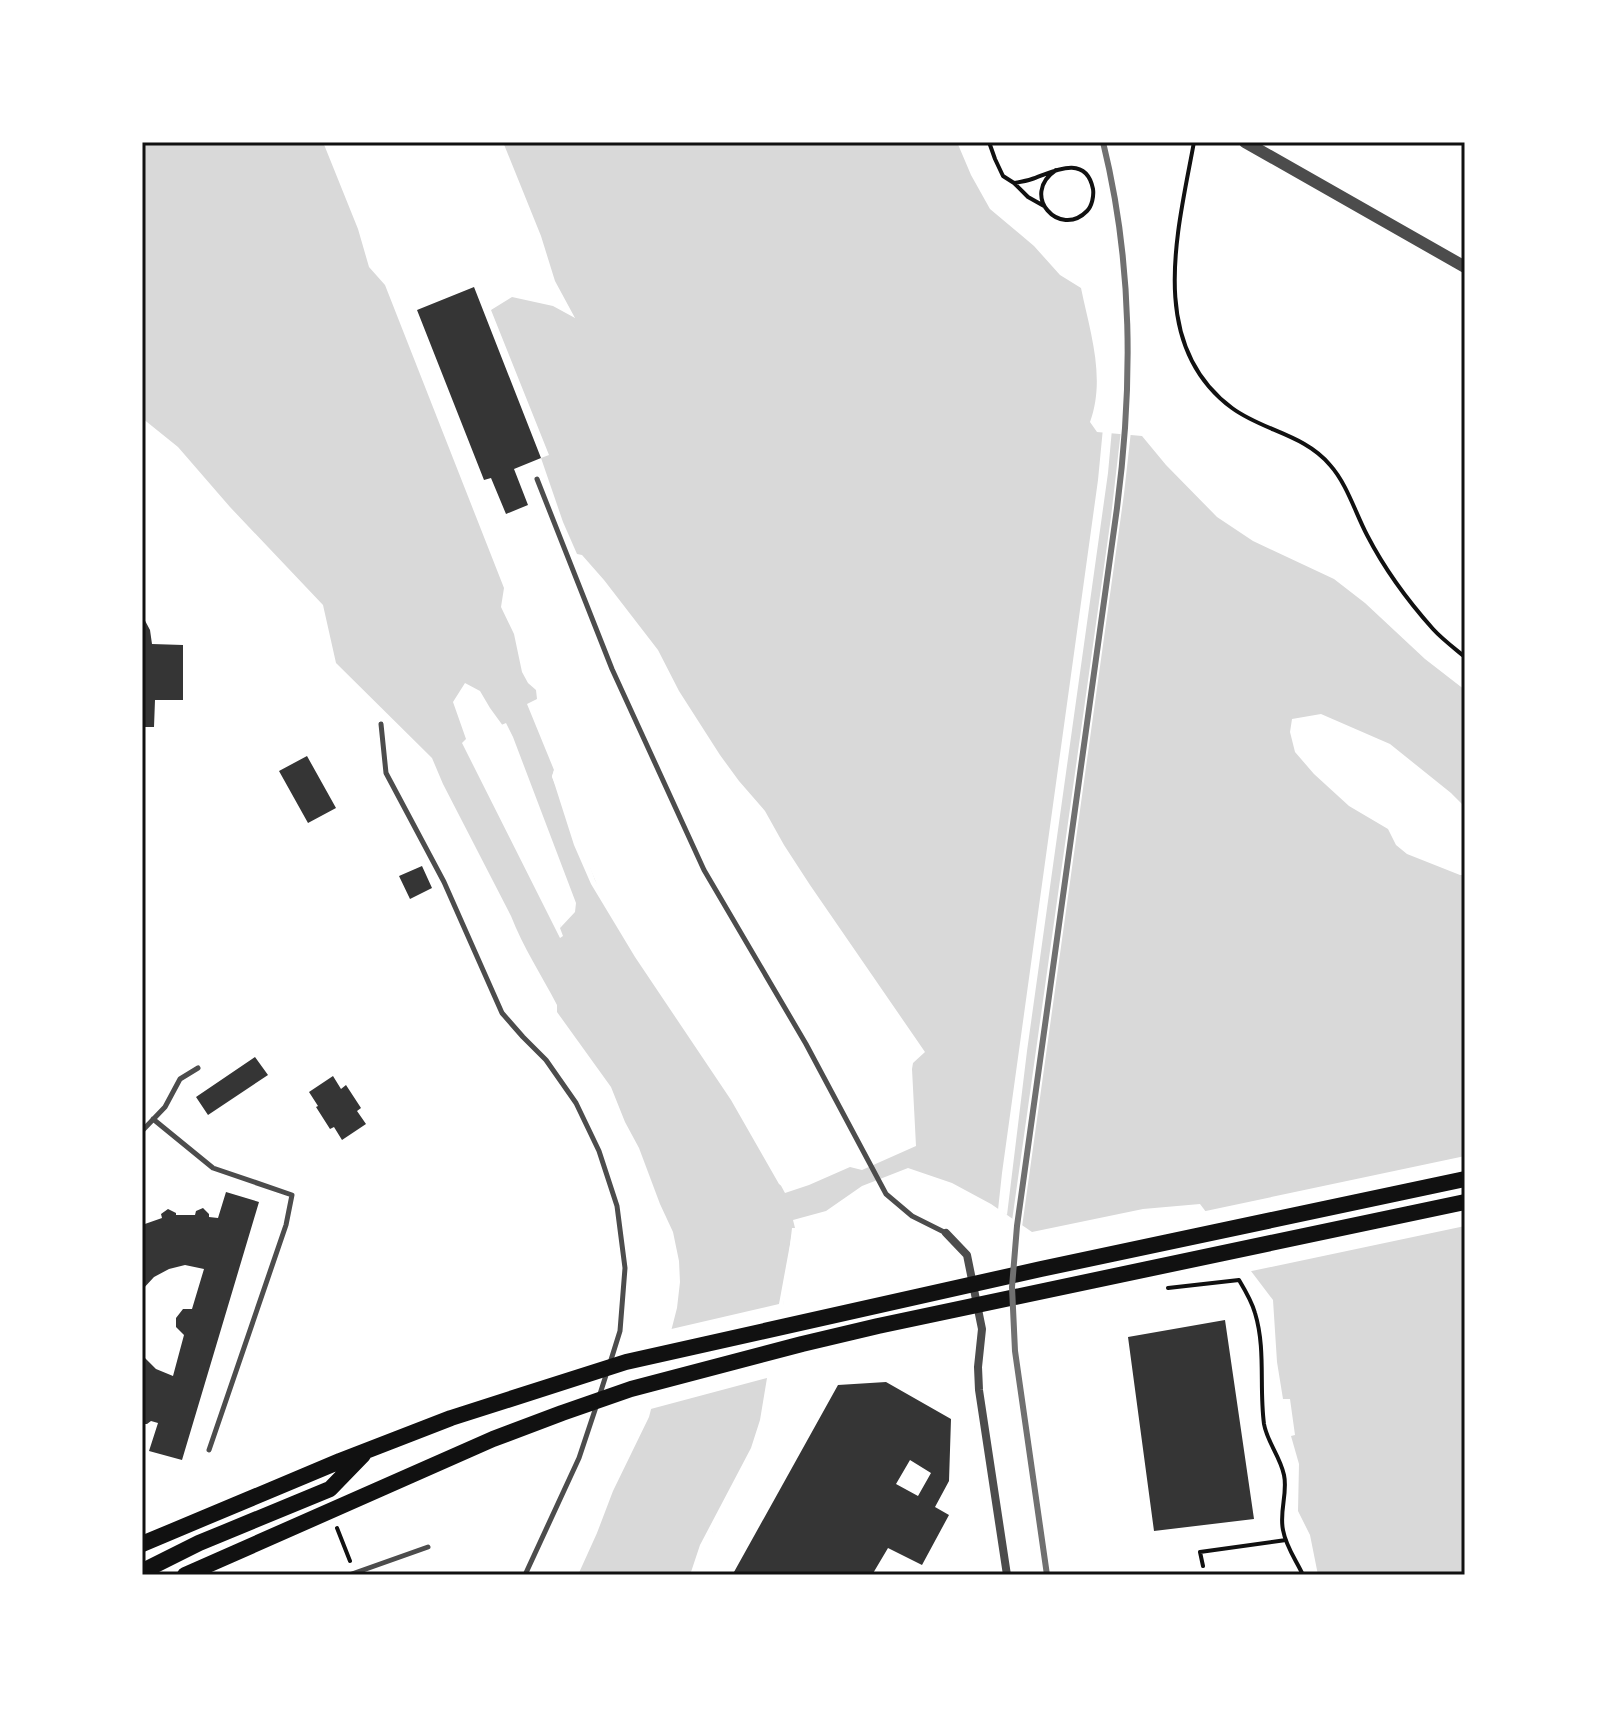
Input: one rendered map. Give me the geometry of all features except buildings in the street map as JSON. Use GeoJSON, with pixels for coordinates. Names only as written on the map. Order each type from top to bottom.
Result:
{"type":"FeatureCollection","features":[{"type":"Feature","properties":{"kind":"main road"},"geometry":{"type":"LineString","coordinates":[[142,1544],[451,1418],[626,1362],[963,1286],[1465,1179]]}},
{"type":"Feature","properties":{"kind":"main road"},"geometry":{"type":"LineString","coordinates":[[185,1575],[493,1439],[631,1389],[908,1319],[1465,1202]]}},
{"type":"Feature","properties":{"kind":"main road"},"geometry":{"type":"LineString","coordinates":[[142,1574],[199,1543],[330,1489],[367,1451]]}},
{"type":"Feature","properties":{"kind":"street"},"geometry":{"type":"LineString","coordinates":[[1245,142],[1465,267]]}},
{"type":"Feature","properties":{"kind":"street"},"geometry":{"type":"LineString","coordinates":[[946,1233],[967,1255],[982,1329],[979,1390],[1007,1575]]}},
{"type":"Feature","properties":{"kind":"lane"},"geometry":{"type":"LineString","coordinates":[[537,479],[612,669],[704,870],[806,1044],[886,1194],[912,1216],[946,1233]]}},
{"type":"Feature","properties":{"kind":"lane"},"geometry":{"type":"LineString","coordinates":[[381,724],[386,773],[444,882],[502,1013],[546,1060],[576,1103],[599,1151],[617,1206],[625,1268],[620,1331],[579,1458],[525,1575]]}},
{"type":"Feature","properties":{"kind":"lane"},"geometry":{"type":"LineString","coordinates":[[142,1131],[165,1107],[180,1079],[198,1068]]}},
{"type":"Feature","properties":{"kind":"lane"},"geometry":{"type":"LineString","coordinates":[[153,1119],[213,1168],[292,1195],[286,1225],[209,1450]]}},
{"type":"Feature","properties":{"kind":"lane"},"geometry":{"type":"LineString","coordinates":[[352,1574],[428,1547]]}},
{"type":"Feature","properties":{"kind":"path"},"geometry":{"type":"LineString","coordinates":[[989,142],[1003,176],[1056,217],[1072,219],[1086,212],[1093,197],[1091,181],[1071,167],[1014,183]]}},
{"type":"Feature","properties":{"kind":"path"},"geometry":{"type":"LineString","coordinates":[[1194,142],[1173,283],[1183,343],[1197,370],[1231,407],[1261,425],[1304,443],[1331,465],[1368,538],[1396,581],[1435,631],[1465,657]]}},
{"type":"Feature","properties":{"kind":"path"},"geometry":{"type":"LineString","coordinates":[[1044,206],[1041,200],[1042,185],[1056,170]]}},
{"type":"Feature","properties":{"kind":"path"},"geometry":{"type":"LineString","coordinates":[[1168,1288],[1239,1280],[1255,1312],[1261,1345],[1264,1424],[1285,1477],[1283,1530],[1303,1575]]}},
{"type":"Feature","properties":{"kind":"path"},"geometry":{"type":"LineString","coordinates":[[336,1526],[352,1574]]}},
{"type":"Feature","properties":{"kind":"path"},"geometry":{"type":"LineString","coordinates":[[1203,1566],[1200,1552],[1286,1540]]}},
{"type":"Feature","properties":{"kind":"shaded area"},"geometry":{"type":"Polygon","coordinates":[[[142,142],[323,142],[358,229],[369,267],[385,285],[504,588],[501,607],[514,634],[522,672],[536,690],[537,699],[527,704],[554,770],[552,777],[608,911],[731,1094],[785,1193],[850,1167],[862,1170],[916,1146],[912,1069],[913,1063],[925,1052],[810,885],[765,811],[720,755],[679,691],[658,650],[604,580],[582,555],[577,554],[541,458],[549,455],[491,310],[512,297],[553,306],[575,318],[555,281],[541,236],[503,142],[957,142],[990,209],[1034,246],[1060,275],[1081,288],[1097,372],[1095,405],[1090,422],[1097,432],[1142,436],[1217,517],[1253,541],[1334,579],[1465,690],[1465,807],[1390,744],[1321,714],[1292,719],[1290,732],[1295,752],[1314,774],[1349,806],[1388,829],[1396,845],[1407,854],[1465,875],[1465,1575],[1318,1575],[1310,1535],[1298,1511],[1299,1464],[1291,1436],[1295,1435],[1290,1399],[1283,1399],[1277,1362],[1273,1300],[1200,1204],[1143,1209],[1032,1232],[991,1204],[952,1183],[908,1168],[862,1186],[826,1211],[793,1220],[795,1228],[792,1228],[774,1383],[753,1449],[691,1575],[578,1575],[613,1491],[649,1417],[677,1308],[679,1261],[673,1232],[611,1087],[557,1012],[557,1005],[432,758],[336,663],[323,605],[178,447],[142,418],[142,142]],[[465,683],[453,702],[466,739],[462,743],[560,938],[563,936],[560,923],[572,914],[574,905],[506,730],[480,691],[465,683]]]}},
{"type":"Feature","properties":{"kind":"pier"},"geometry":{"type":"Polygon","coordinates":[[[1103,428],[1112,429],[1108,473],[1007,1215],[998,1210],[1002,1173],[1103,428]]]}},
{"type":"Feature","properties":{"kind":"pier"},"geometry":{"type":"Polygon","coordinates":[[[1121,430],[1131,431],[1124,494],[1022,1227],[1012,1221],[1121,430]]]}},
{"type":"Feature","properties":{"kind":"pier"},"geometry":{"type":"Polygon","coordinates":[[[506,723],[576,903],[575,912],[561,927],[558,919],[569,912],[567,889],[499,726],[506,723]]]}},
{"type":"Feature","properties":{"kind":"pier"},"geometry":{"type":"Polygon","coordinates":[[[554,770],[558,772],[595,880],[638,954],[734,1092],[783,1187],[731,1100],[635,957],[591,884],[574,845],[552,776],[554,770]]]}},
{"type":"Feature","properties":{"kind":"pier"},"geometry":{"type":"Polygon","coordinates":[[[1465,1156],[1465,1226],[1247,1272],[1201,1212],[1465,1156]]]}},
{"type":"Feature","properties":{"kind":"pier"},"geometry":{"type":"Polygon","coordinates":[[[793,1228],[798,1228],[784,1300],[777,1388],[757,1451],[713,1531],[695,1575],[690,1575],[700,1545],[751,1448],[760,1420],[767,1378],[647,1410],[667,1330],[779,1304],[793,1228]]]}},
{"type":"Feature","properties":{"kind":"railway"},"geometry":{"type":"LineString","coordinates":[[1047,1575],[1015,1351],[1012,1287],[1017,1226],[1117,508],[1126,416],[1125,279],[1113,188],[1103,142]]}}]}
